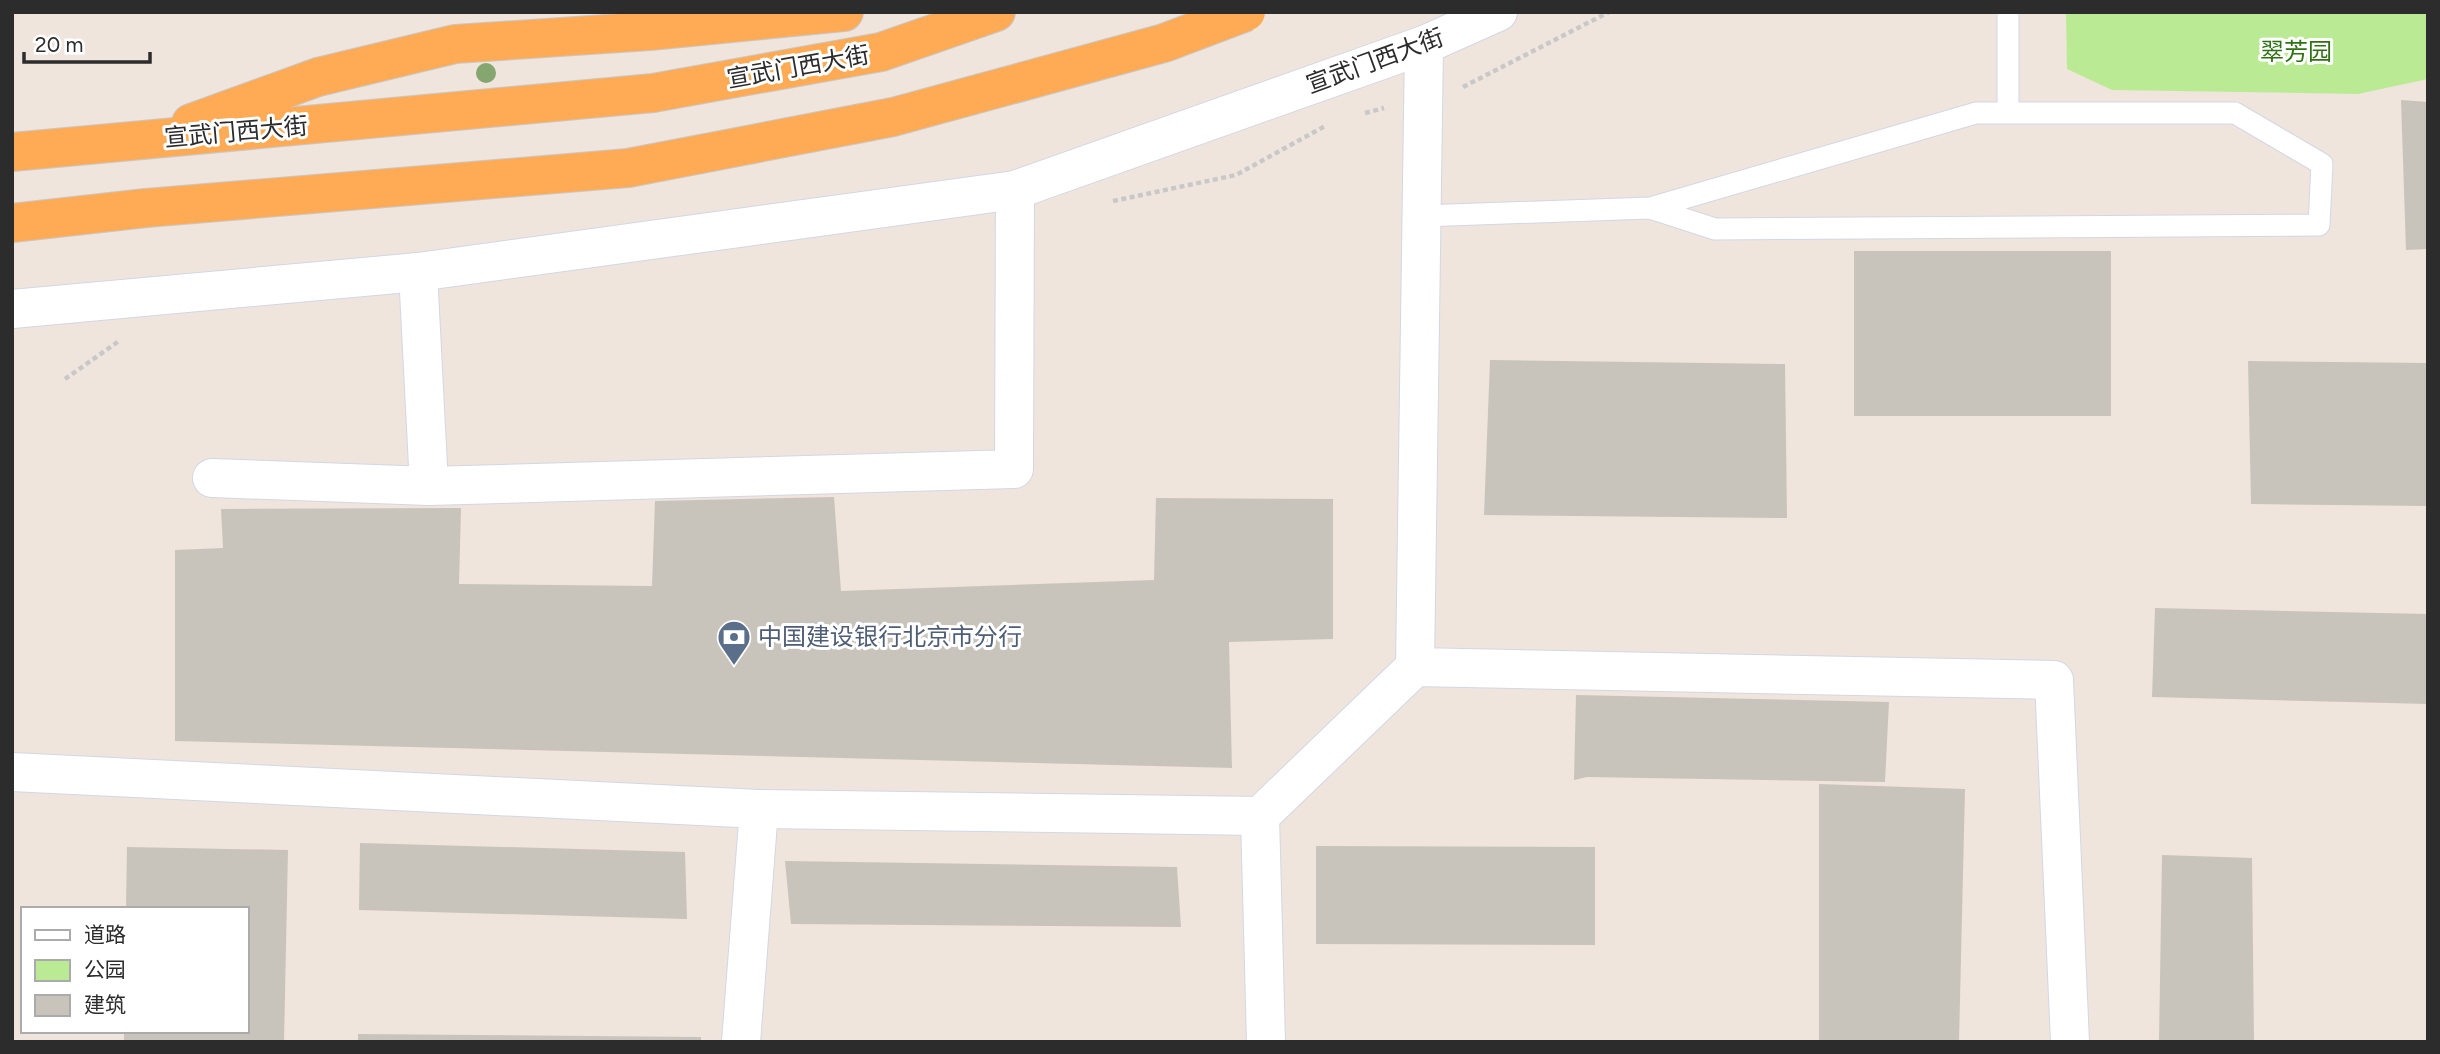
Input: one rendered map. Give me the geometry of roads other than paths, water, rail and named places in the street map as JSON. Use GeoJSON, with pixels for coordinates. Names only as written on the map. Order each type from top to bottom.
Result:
{"type":"FeatureCollection","features":[{"type":"Feature","properties":{"kind":"highway","name":"宣武门西大街"},"geometry":{"type":"LineString","coordinates":[[141,141],[318,77],[455,44],[650,31],[844,12]]}},
{"type":"Feature","properties":{"kind":"highway","name":"宣武门西大街"},"geometry":{"type":"LineString","coordinates":[[141,141],[653,93],[881,52],[996,12]]}},
{"type":"Feature","properties":{"kind":"highway"},"geometry":{"type":"LineString","coordinates":[[12,223],[160,206],[628,168],[893,117],[1164,43],[1246,12]]}},
{"type":"Feature","properties":{"kind":"highway"},"geometry":{"type":"LineString","coordinates":[[12,152],[141,141]]}},
{"type":"Feature","properties":{"kind":"street","name":"宣武门西大街"},"geometry":{"type":"LineString","coordinates":[[12,309],[418,272],[1015,190],[1424,45],[1499,12]]}},
{"type":"Feature","properties":{"kind":"street"},"geometry":{"type":"LineString","coordinates":[[1415,667],[1424,45]]}},
{"type":"Feature","properties":{"kind":"street"},"geometry":{"type":"LineString","coordinates":[[212,478],[429,486],[1014,469],[1015,190]]}},
{"type":"Feature","properties":{"kind":"street"},"geometry":{"type":"LineString","coordinates":[[418,272],[429,486]]}},
{"type":"Feature","properties":{"kind":"street"},"geometry":{"type":"LineString","coordinates":[[12,772],[759,809],[1260,816],[1415,667],[2054,680],[2070,1042]]}},
{"type":"Feature","properties":{"kind":"street"},"geometry":{"type":"LineString","coordinates":[[741,1042],[759,809]]}},
{"type":"Feature","properties":{"kind":"street"},"geometry":{"type":"LineString","coordinates":[[1260,816],[1266,1042]]}},
{"type":"Feature","properties":{"kind":"lane"},"geometry":{"type":"LineString","coordinates":[[2008,12],[2008,113]]}},
{"type":"Feature","properties":{"kind":"lane"},"geometry":{"type":"LineString","coordinates":[[1422,216],[1650,208],[1976,113],[2235,113],[2322,164],[2319,225],[1715,229],[1650,208]]}},
{"type":"Feature","properties":{"kind":"place","name":"中国建设银行北京市分行"},"geometry":{"type":"Point","coordinates":[734,667]}},
{"type":"Feature","properties":{"kind":"park label","name":"翠芳园"},"geometry":{"type":"Point","coordinates":[2296,52]}}]}
